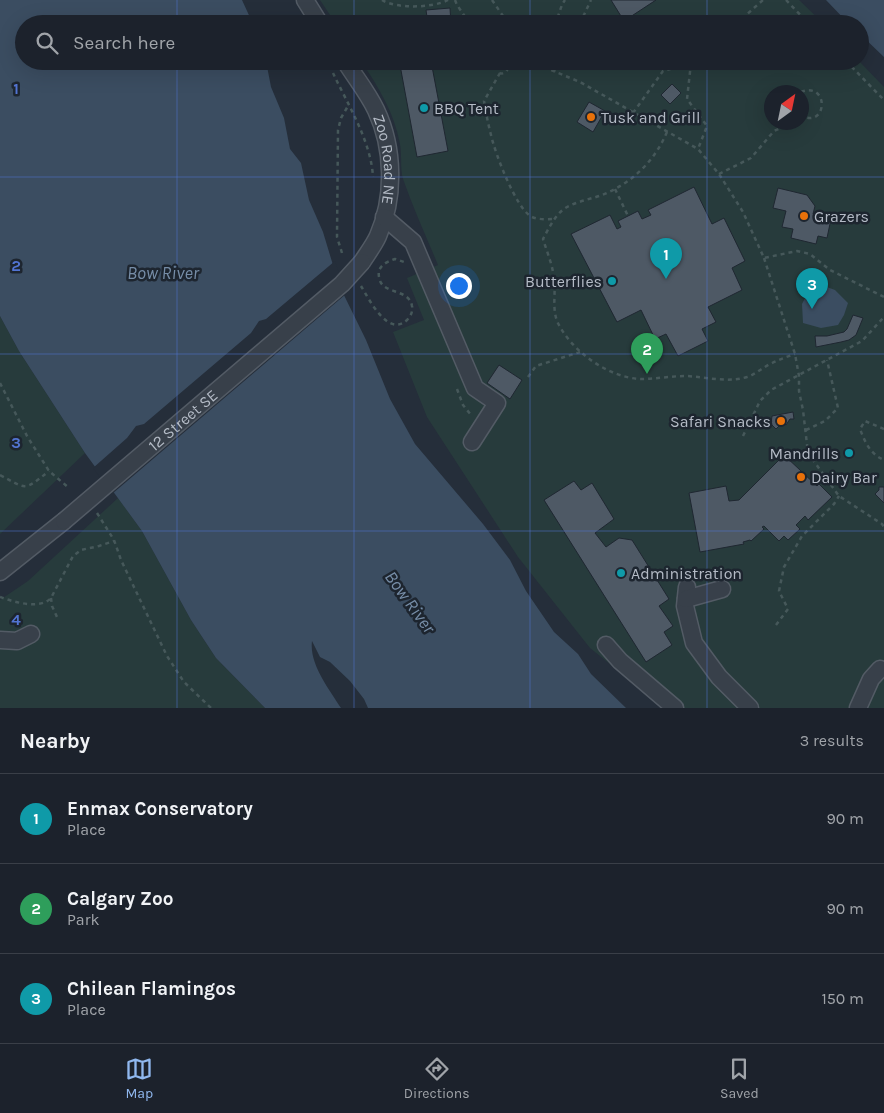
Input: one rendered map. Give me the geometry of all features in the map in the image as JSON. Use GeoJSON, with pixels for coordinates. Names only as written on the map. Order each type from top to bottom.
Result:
{"type":"FeatureCollection","features":[{"type":"Feature","properties":{"kind":"street"},"geometry":{"type":"LineString","coordinates":[[305,0],[314,15]]}},
{"type":"Feature","properties":{"kind":"street","name":"Zoo Road NE"},"geometry":{"type":"LineString","coordinates":[[351,70],[376,108],[389,154],[390,181],[384,217],[377,237],[362,262]]}},
{"type":"Feature","properties":{"kind":"street"},"geometry":{"type":"LineString","coordinates":[[384,217],[413,242],[475,388],[497,403],[472,442]]}},
{"type":"Feature","properties":{"kind":"street","name":"12 Street SE"},"geometry":{"type":"LineString","coordinates":[[0,572],[64,521],[342,284],[362,262]]}},
{"type":"Feature","properties":{"kind":"street"},"geometry":{"type":"LineString","coordinates":[[722,590],[686,593],[685,606],[694,644],[719,677],[750,708]]}},
{"type":"Feature","properties":{"kind":"street"},"geometry":{"type":"LineString","coordinates":[[0,640],[17,641],[31,634]]}},
{"type":"Feature","properties":{"kind":"street"},"geometry":{"type":"LineString","coordinates":[[606,645],[620,661],[675,708]]}},
{"type":"Feature","properties":{"kind":"street"},"geometry":{"type":"LineString","coordinates":[[858,708],[870,679],[880,669]]}},
{"type":"Feature","properties":{"kind":"path"},"geometry":{"type":"LineString","coordinates":[[382,0],[386,3],[410,7],[441,4],[448,0]]}},
{"type":"Feature","properties":{"kind":"path"},"geometry":{"type":"LineString","coordinates":[[455,0],[464,15]]}},
{"type":"Feature","properties":{"kind":"path"},"geometry":{"type":"LineString","coordinates":[[492,0],[502,15]]}},
{"type":"Feature","properties":{"kind":"path"},"geometry":{"type":"LineString","coordinates":[[559,15],[565,0]]}},
{"type":"Feature","properties":{"kind":"path"},"geometry":{"type":"LineString","coordinates":[[584,15],[591,0]]}},
{"type":"Feature","properties":{"kind":"path"},"geometry":{"type":"LineString","coordinates":[[746,15],[763,0]]}},
{"type":"Feature","properties":{"kind":"path"},"geometry":{"type":"LineString","coordinates":[[786,0],[800,15]]}},
{"type":"Feature","properties":{"kind":"path"},"geometry":{"type":"LineString","coordinates":[[330,70],[368,153],[373,178]]}},
{"type":"Feature","properties":{"kind":"path"},"geometry":{"type":"LineString","coordinates":[[497,70],[504,74],[508,70]]}},
{"type":"Feature","properties":{"kind":"path"},"geometry":{"type":"LineString","coordinates":[[549,70],[580,82],[698,149],[720,174],[743,212],[764,258],[795,354],[800,376],[799,391],[808,453],[839,496],[884,527]]}},
{"type":"Feature","properties":{"kind":"path"},"geometry":{"type":"LineString","coordinates":[[632,113],[663,71],[666,70]]}},
{"type":"Feature","properties":{"kind":"path"},"geometry":{"type":"LineString","coordinates":[[692,70],[688,99],[707,126],[698,149]]}},
{"type":"Feature","properties":{"kind":"path"},"geometry":{"type":"LineString","coordinates":[[855,70],[884,100]]}},
{"type":"Feature","properties":{"kind":"path"},"geometry":{"type":"LineString","coordinates":[[500,73],[484,101],[491,137],[501,166],[512,192],[531,217],[555,219]]}},
{"type":"Feature","properties":{"kind":"path"},"geometry":{"type":"LineString","coordinates":[[809,90],[819,95],[823,103],[818,115],[809,118]]}},
{"type":"Feature","properties":{"kind":"path"},"geometry":{"type":"LineString","coordinates":[[342,252],[337,237],[338,130],[341,118],[348,106]]}},
{"type":"Feature","properties":{"kind":"path"},"geometry":{"type":"LineString","coordinates":[[720,174],[751,158],[776,130]]}},
{"type":"Feature","properties":{"kind":"path"},"geometry":{"type":"LineString","coordinates":[[666,132],[660,146],[646,165],[630,180],[615,189],[568,206],[555,219],[543,239],[554,278],[554,309],[566,335],[580,352],[602,367],[639,379],[688,376],[731,379],[746,377],[774,362],[795,354]]}},
{"type":"Feature","properties":{"kind":"path"},"geometry":{"type":"LineString","coordinates":[[615,189],[628,216]]}},
{"type":"Feature","properties":{"kind":"path"},"geometry":{"type":"LineString","coordinates":[[764,258],[797,252],[810,254],[830,270],[884,297]]}},
{"type":"Feature","properties":{"kind":"path"},"geometry":{"type":"LineString","coordinates":[[359,282],[382,318],[389,323],[397,325],[409,318],[412,311],[412,302],[408,297],[381,284],[379,271],[386,262],[395,259],[408,265]]}},
{"type":"Feature","properties":{"kind":"path"},"geometry":{"type":"LineString","coordinates":[[743,436],[760,401],[771,390],[862,341],[884,317]]}},
{"type":"Feature","properties":{"kind":"path"},"geometry":{"type":"LineString","coordinates":[[528,377],[536,366],[580,352]]}},
{"type":"Feature","properties":{"kind":"path"},"geometry":{"type":"LineString","coordinates":[[806,430],[825,421],[838,408],[827,360]]}},
{"type":"Feature","properties":{"kind":"path"},"geometry":{"type":"LineString","coordinates":[[0,383],[27,436],[49,471],[70,488]]}},
{"type":"Feature","properties":{"kind":"path"},"geometry":{"type":"LineString","coordinates":[[884,429],[864,421],[860,429],[867,446],[877,457],[884,460]]}},
{"type":"Feature","properties":{"kind":"path"},"geometry":{"type":"LineString","coordinates":[[0,475],[21,487],[30,486],[49,471]]}},
{"type":"Feature","properties":{"kind":"path"},"geometry":{"type":"LineString","coordinates":[[776,625],[788,609],[779,591],[784,567],[802,536],[834,504],[839,496]]}},
{"type":"Feature","properties":{"kind":"path"},"geometry":{"type":"LineString","coordinates":[[94,510],[114,540],[121,560],[168,656],[184,682],[212,708]]}},
{"type":"Feature","properties":{"kind":"path"},"geometry":{"type":"LineString","coordinates":[[0,597],[36,604],[46,603],[51,598],[72,556],[81,550],[114,540]]}},
{"type":"Feature","properties":{"kind":"path"},"geometry":{"type":"LineString","coordinates":[[51,598],[57,617]]}},
{"type":"Feature","properties":{"kind":"green space"},"geometry":{"type":"Polygon","coordinates":[[[320,0],[799,0],[815,15],[330,15],[320,0]]]}},
{"type":"Feature","properties":{"kind":"green space"},"geometry":{"type":"Polygon","coordinates":[[[367,70],[868,70],[884,87],[884,708],[665,708],[590,648],[518,557],[427,417],[393,332],[424,320],[407,278],[438,265],[403,179],[400,144],[394,121],[385,101],[367,70]]]}},
{"type":"Feature","properties":{"kind":"green space"},"geometry":{"type":"Polygon","coordinates":[[[0,316],[19,351],[85,453],[0,534],[0,316]]]}},
{"type":"Feature","properties":{"kind":"green space"},"geometry":{"type":"Polygon","coordinates":[[[118,498],[142,531],[191,620],[216,658],[265,708],[0,708],[0,600],[28,581],[118,498]]]}},
{"type":"Feature","properties":{"kind":"water","name":"Bow River"},"geometry":{"type":"Polygon","coordinates":[[[0,0],[242,0],[249,15],[15,15],[15,70],[268,70],[271,87],[284,118],[290,149],[301,163],[309,200],[323,232],[339,285],[366,340],[390,399],[415,444],[483,524],[510,560],[526,591],[554,632],[578,654],[591,674],[626,708],[368,708],[364,699],[350,681],[330,662],[320,657],[312,641],[312,650],[317,667],[341,708],[265,708],[216,658],[191,620],[142,531],[85,453],[19,351],[0,316],[0,0]]]}},
{"type":"Feature","properties":{"kind":"water"},"geometry":{"type":"Polygon","coordinates":[[[826,0],[884,0],[884,57],[869,43],[869,15],[840,15],[826,0]]]}},
{"type":"Feature","properties":{"kind":"water"},"geometry":{"type":"Polygon","coordinates":[[[824,286],[835,290],[848,303],[844,315],[838,325],[821,328],[803,323],[802,304],[808,292],[824,286]]]}},
{"type":"Feature","properties":{"kind":"pier"},"geometry":{"type":"Polygon","coordinates":[[[335,261],[346,294],[112,494],[93,468],[127,438],[136,426],[144,424],[251,333],[259,321],[266,319],[335,261]]]}},
{"type":"Feature","properties":{"kind":"building"},"geometry":{"type":"Polygon","coordinates":[[[611,0],[656,0],[633,15],[620,15],[611,0]]]}},
{"type":"Feature","properties":{"kind":"building"},"geometry":{"type":"Polygon","coordinates":[[[450,8],[450,15],[427,15],[426,10],[450,8]]]}},
{"type":"Feature","properties":{"kind":"building","name":"BBQ Tent"},"geometry":{"type":"Polygon","coordinates":[[[401,70],[433,70],[448,151],[417,157],[401,70]]]}},
{"type":"Feature","properties":{"kind":"building"},"geometry":{"type":"Polygon","coordinates":[[[672,84],[681,93],[670,104],[661,95],[672,84]]]}},
{"type":"Feature","properties":{"kind":"building","name":"Tusk and Grill"},"geometry":{"type":"Polygon","coordinates":[[[589,102],[605,111],[593,132],[577,122],[589,102]]]}},
{"type":"Feature","properties":{"kind":"building"},"geometry":{"type":"Polygon","coordinates":[[[694,187],[712,224],[724,218],[745,261],[732,268],[742,290],[708,307],[716,322],[702,329],[708,341],[678,356],[666,334],[655,339],[641,310],[617,322],[571,234],[610,215],[617,229],[621,227],[618,221],[638,211],[642,219],[651,215],[648,210],[694,187]]]}},
{"type":"Feature","properties":{"kind":"building","name":"Grazers"},"geometry":{"type":"Polygon","coordinates":[[[778,188],[807,195],[815,206],[813,214],[831,219],[827,238],[818,236],[816,244],[791,238],[793,229],[782,227],[786,211],[773,208],[778,188]]]}},
{"type":"Feature","properties":{"kind":"building"},"geometry":{"type":"Polygon","coordinates":[[[853,315],[863,318],[856,335],[849,340],[816,347],[815,336],[827,336],[844,332],[853,315]]]}},
{"type":"Feature","properties":{"kind":"building"},"geometry":{"type":"Polygon","coordinates":[[[499,365],[522,380],[510,399],[487,383],[499,365]]]}},
{"type":"Feature","properties":{"kind":"building","name":"Safari Snacks"},"geometry":{"type":"Polygon","coordinates":[[[793,412],[794,419],[790,419],[786,425],[783,422],[776,429],[771,424],[772,416],[793,412]]]}},
{"type":"Feature","properties":{"kind":"building"},"geometry":{"type":"Polygon","coordinates":[[[784,455],[817,486],[819,484],[832,497],[808,520],[805,516],[796,525],[800,529],[788,540],[784,536],[779,541],[764,526],[762,527],[764,529],[751,541],[743,542],[744,544],[700,552],[689,493],[726,486],[729,501],[739,500],[784,455]]]}},
{"type":"Feature","properties":{"kind":"building","name":"Administration"},"geometry":{"type":"Polygon","coordinates":[[[574,481],[581,490],[592,483],[614,519],[595,533],[606,547],[619,538],[632,540],[669,599],[659,606],[673,626],[664,632],[672,645],[646,662],[544,500],[574,481]]]}},
{"type":"Feature","properties":{"kind":"building"},"geometry":{"type":"Polygon","coordinates":[[[879,487],[884,487],[884,503],[875,494],[879,487]]]}},
{"type":"Feature","properties":{"kind":"place","name":"BBQ Tent"},"geometry":{"type":"Point","coordinates":[424,108]}},
{"type":"Feature","properties":{"kind":"place","name":"Tusk and Grill"},"geometry":{"type":"Point","coordinates":[591,117]}},
{"type":"Feature","properties":{"kind":"place","name":"Grazers"},"geometry":{"type":"Point","coordinates":[804,216]}},
{"type":"Feature","properties":{"kind":"place","name":"Enmax Conservatory"},"geometry":{"type":"Point","coordinates":[666,279]}},
{"type":"Feature","properties":{"kind":"place","name":"Butterflies"},"geometry":{"type":"Point","coordinates":[612,281]}},
{"type":"Feature","properties":{"kind":"place","name":"Chilean Flamingos"},"geometry":{"type":"Point","coordinates":[812,309]}},
{"type":"Feature","properties":{"kind":"place","name":"Calgary Zoo"},"geometry":{"type":"Point","coordinates":[647,374]}},
{"type":"Feature","properties":{"kind":"place","name":"Safari Snacks"},"geometry":{"type":"Point","coordinates":[781,421]}},
{"type":"Feature","properties":{"kind":"place","name":"Mandrills"},"geometry":{"type":"Point","coordinates":[849,453]}},
{"type":"Feature","properties":{"kind":"place","name":"Dairy Bar"},"geometry":{"type":"Point","coordinates":[801,477]}},
{"type":"Feature","properties":{"kind":"place","name":"Administration"},"geometry":{"type":"Point","coordinates":[621,573]}}]}
